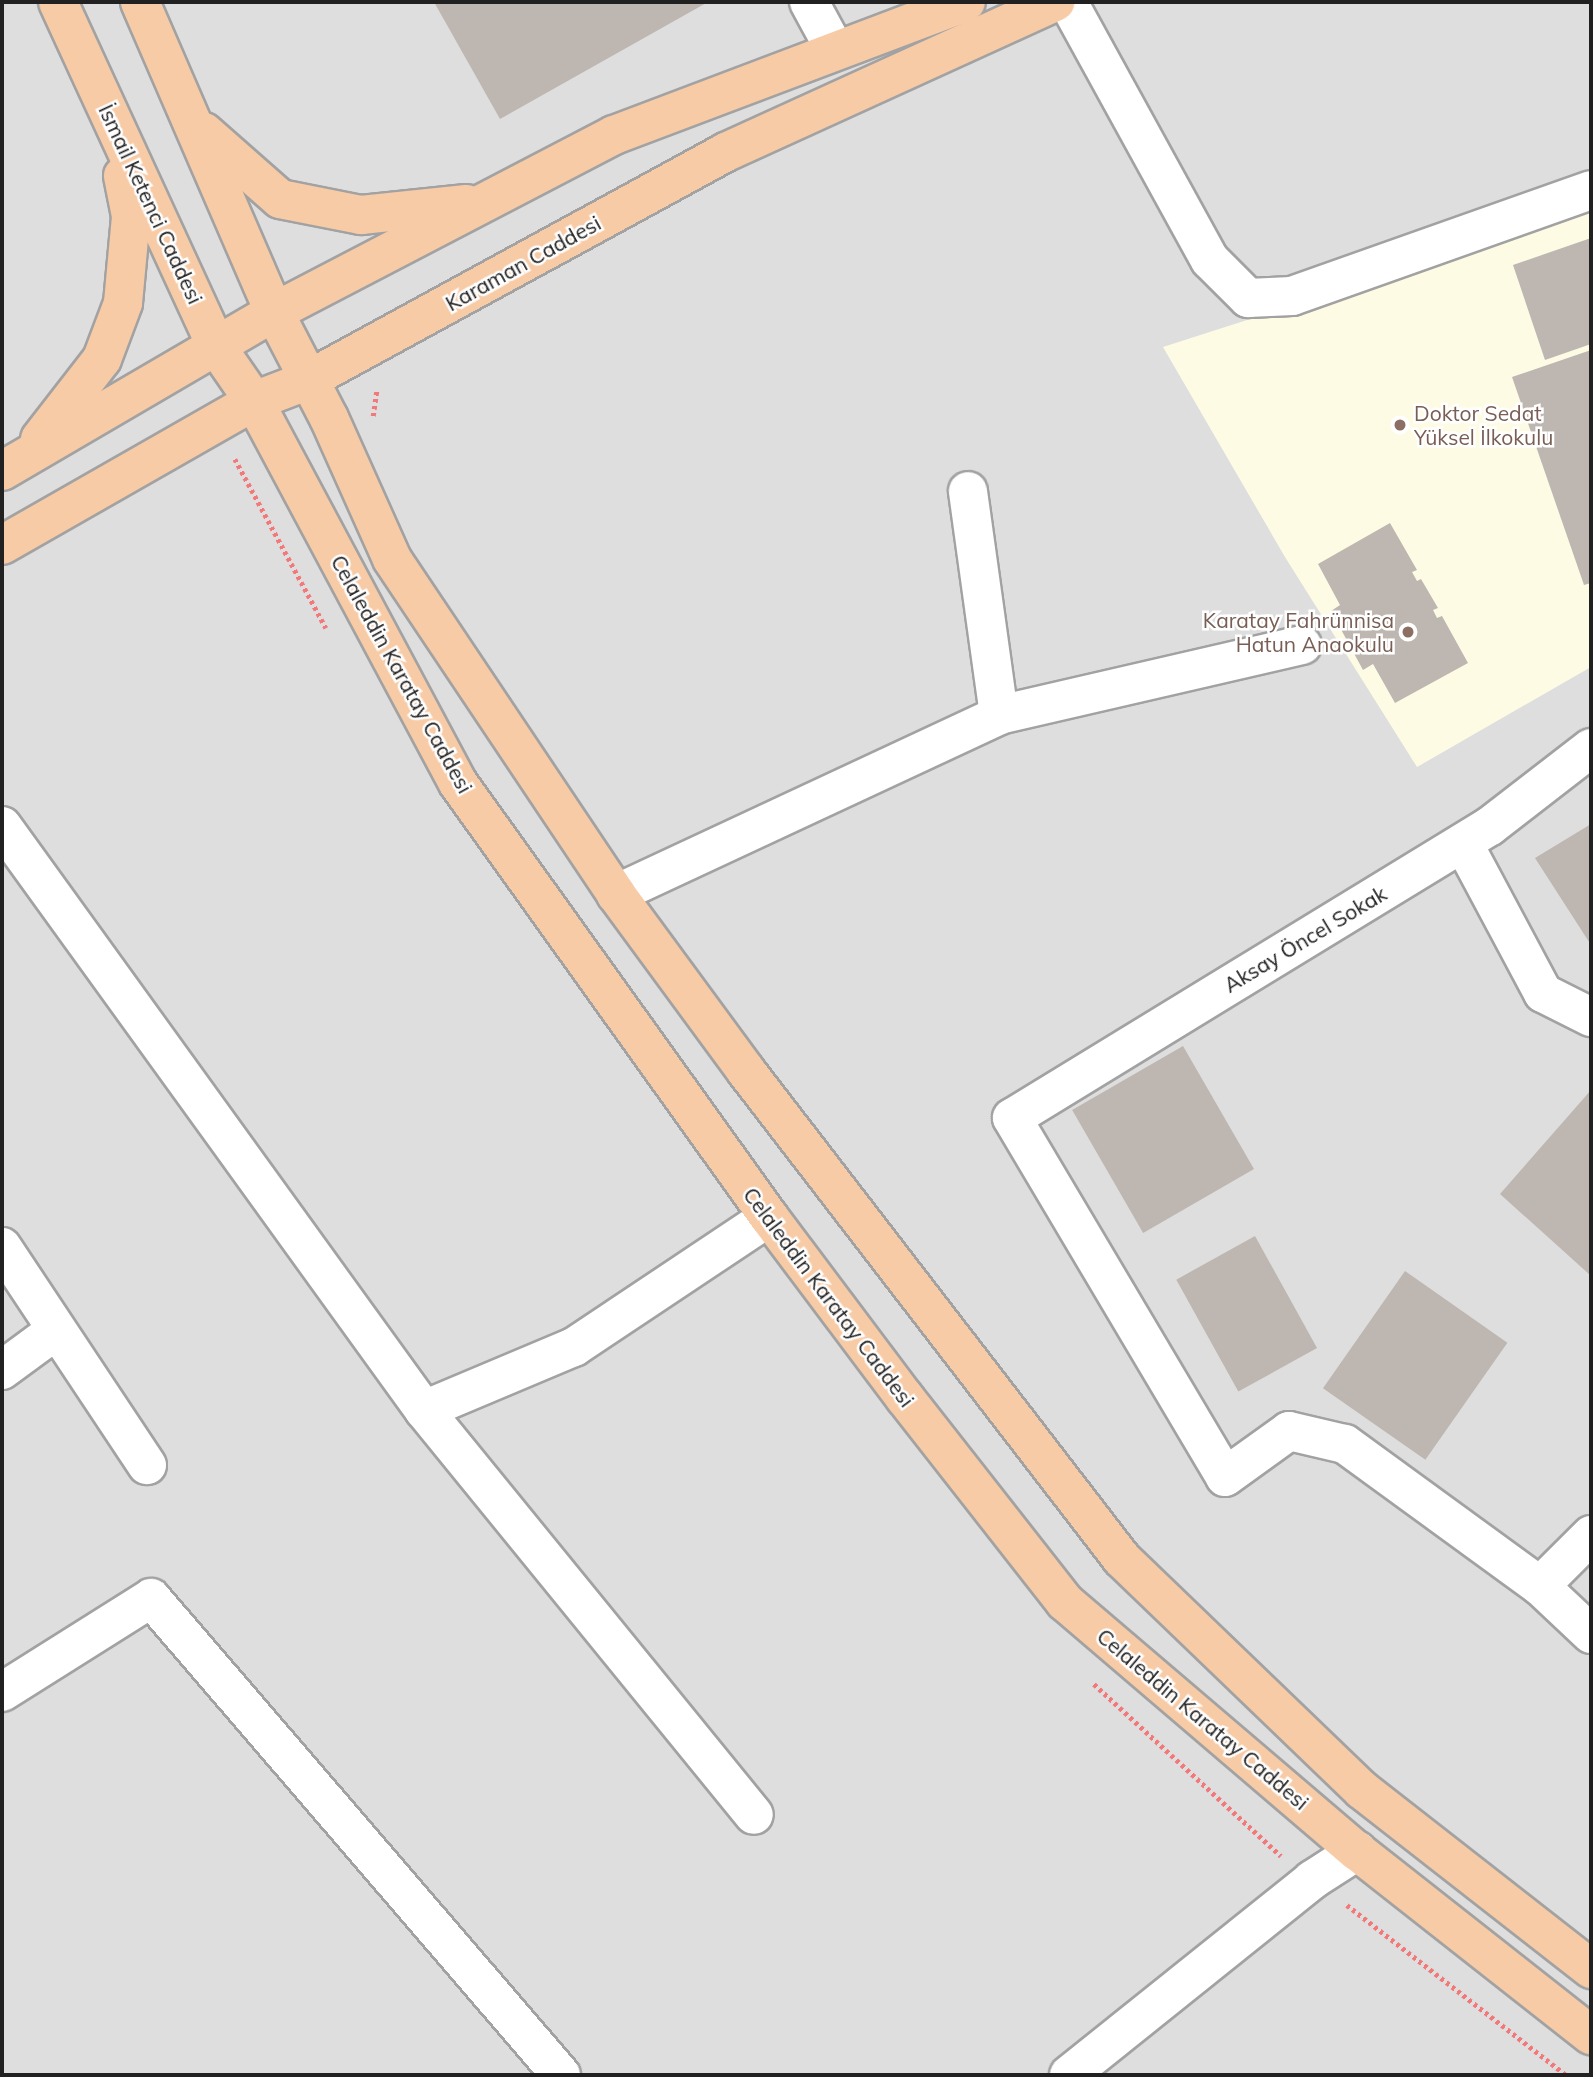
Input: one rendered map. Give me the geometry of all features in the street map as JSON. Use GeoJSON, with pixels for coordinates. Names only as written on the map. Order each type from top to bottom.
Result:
{"type":"FeatureCollection","features":[{"type":"Feature","properties":{"kind":"main road","name":"İsmail Ketenci Caddesi"},"geometry":{"type":"LineString","coordinates":[[58,2],[216,346],[254,401]]}},
{"type":"Feature","properties":{"kind":"main road"},"geometry":{"type":"LineString","coordinates":[[140,2],[197,125],[274,312],[306,381],[329,418],[392,559],[616,894],[746,1071],[1122,1559],[1362,1790],[1591,1969]]}},
{"type":"Feature","properties":{"kind":"main road"},"geometry":{"type":"LineString","coordinates":[[11,466],[274,312],[614,135],[834,48],[966,2]]}},
{"type":"Feature","properties":{"kind":"main road","name":"Karaman Caddesi"},"geometry":{"type":"LineString","coordinates":[[2,545],[254,401],[306,381],[726,152],[1055,2]]}},
{"type":"Feature","properties":{"kind":"main road"},"geometry":{"type":"LineString","coordinates":[[11,466],[65,411],[102,359],[123,303],[131,216],[111,119]]}},
{"type":"Feature","properties":{"kind":"main road"},"geometry":{"type":"LineString","coordinates":[[197,125],[280,200],[361,215],[482,204]]}},
{"type":"Feature","properties":{"kind":"main road","name":"Celaleddin Karatay Caddesi"},"geometry":{"type":"LineString","coordinates":[[254,401],[458,783],[769,1217],[1065,1602],[1357,1851],[1591,2035]]}},
{"type":"Feature","properties":{"kind":"street"},"geometry":{"type":"LineString","coordinates":[[809,2],[834,48]]}},
{"type":"Feature","properties":{"kind":"street"},"geometry":{"type":"LineString","coordinates":[[1068,2],[1210,260],[1248,298],[1292,296],[1591,190]]}},
{"type":"Feature","properties":{"kind":"street"},"geometry":{"type":"LineString","coordinates":[[968,491],[999,715]]}},
{"type":"Feature","properties":{"kind":"street"},"geometry":{"type":"LineString","coordinates":[[616,894],[999,715],[1302,645]]}},
{"type":"Feature","properties":{"kind":"street","name":"Aksay Öncel Sokak"},"geometry":{"type":"LineString","coordinates":[[1540,1586],[1345,1444],[1289,1431],[1225,1477],[1012,1118],[1463,843],[1591,748]]}},
{"type":"Feature","properties":{"kind":"street"},"geometry":{"type":"LineString","coordinates":[[2,826],[424,1410],[754,1815]]}},
{"type":"Feature","properties":{"kind":"street"},"geometry":{"type":"LineString","coordinates":[[1463,843],[1543,993],[1591,1017]]}},
{"type":"Feature","properties":{"kind":"street"},"geometry":{"type":"LineString","coordinates":[[424,1410],[573,1347],[769,1217]]}},
{"type":"Feature","properties":{"kind":"street"},"geometry":{"type":"LineString","coordinates":[[2,1247],[146,1465]]}},
{"type":"Feature","properties":{"kind":"street"},"geometry":{"type":"LineString","coordinates":[[2,1370],[55,1331]]}},
{"type":"Feature","properties":{"kind":"street"},"geometry":{"type":"LineString","coordinates":[[1591,1535],[1540,1586],[1591,1634]]}},
{"type":"Feature","properties":{"kind":"street"},"geometry":{"type":"LineString","coordinates":[[2,1692],[151,1598],[561,2075]]}},
{"type":"Feature","properties":{"kind":"street"},"geometry":{"type":"LineString","coordinates":[[1069,2075],[1312,1880],[1357,1851]]}},
{"type":"Feature","properties":{"kind":"path"},"geometry":{"type":"LineString","coordinates":[[372,426],[377,389]]}},
{"type":"Feature","properties":{"kind":"shaded area"},"geometry":{"type":"Polygon","coordinates":[[[2,2],[1591,2],[1591,2075],[2,2075],[2,2]]]}},
{"type":"Feature","properties":{"kind":"shaded area","name":"Doktor Sedat Yüksel İlkokulu"},"geometry":{"type":"Polygon","coordinates":[[[1591,210],[1591,667],[1417,767],[1285,557],[1163,347],[1591,210]]]}},
{"type":"Feature","properties":{"kind":"building"},"geometry":{"type":"Polygon","coordinates":[[[434,2],[708,2],[500,119],[434,2]]]}},
{"type":"Feature","properties":{"kind":"building"},"geometry":{"type":"Polygon","coordinates":[[[1591,238],[1591,344],[1545,360],[1513,265],[1591,238]]]}},
{"type":"Feature","properties":{"kind":"building"},"geometry":{"type":"Polygon","coordinates":[[[1591,350],[1591,583],[1584,585],[1512,377],[1591,350]]]}},
{"type":"Feature","properties":{"kind":"building"},"geometry":{"type":"Polygon","coordinates":[[[1390,523],[1417,570],[1412,572],[1417,581],[1421,579],[1438,608],[1433,610],[1437,618],[1442,616],[1468,663],[1395,703],[1373,664],[1363,670],[1331,611],[1340,605],[1318,564],[1390,523]]]}},
{"type":"Feature","properties":{"kind":"building"},"geometry":{"type":"Polygon","coordinates":[[[1591,824],[1591,945],[1535,858],[1591,824]]]}},
{"type":"Feature","properties":{"kind":"building"},"geometry":{"type":"Polygon","coordinates":[[[1183,1046],[1254,1169],[1143,1233],[1072,1110],[1183,1046]]]}},
{"type":"Feature","properties":{"kind":"building"},"geometry":{"type":"Polygon","coordinates":[[[1591,1090],[1591,1273],[1590,1275],[1500,1194],[1591,1090]]]}},
{"type":"Feature","properties":{"kind":"building"},"geometry":{"type":"Polygon","coordinates":[[[1255,1236],[1317,1348],[1238,1392],[1176,1280],[1255,1236]]]}},
{"type":"Feature","properties":{"kind":"building"},"geometry":{"type":"Polygon","coordinates":[[[1405,1271],[1507,1343],[1425,1460],[1323,1388],[1405,1271]]]}},
{"type":"Feature","properties":{"kind":"place","name":"Doktor Sedat Yüksel İlkokulu"},"geometry":{"type":"Point","coordinates":[1400,425]}},
{"type":"Feature","properties":{"kind":"place","name":"Karatay Fahrünnisa Hatun Anaokulu"},"geometry":{"type":"Point","coordinates":[1408,632]}}]}
